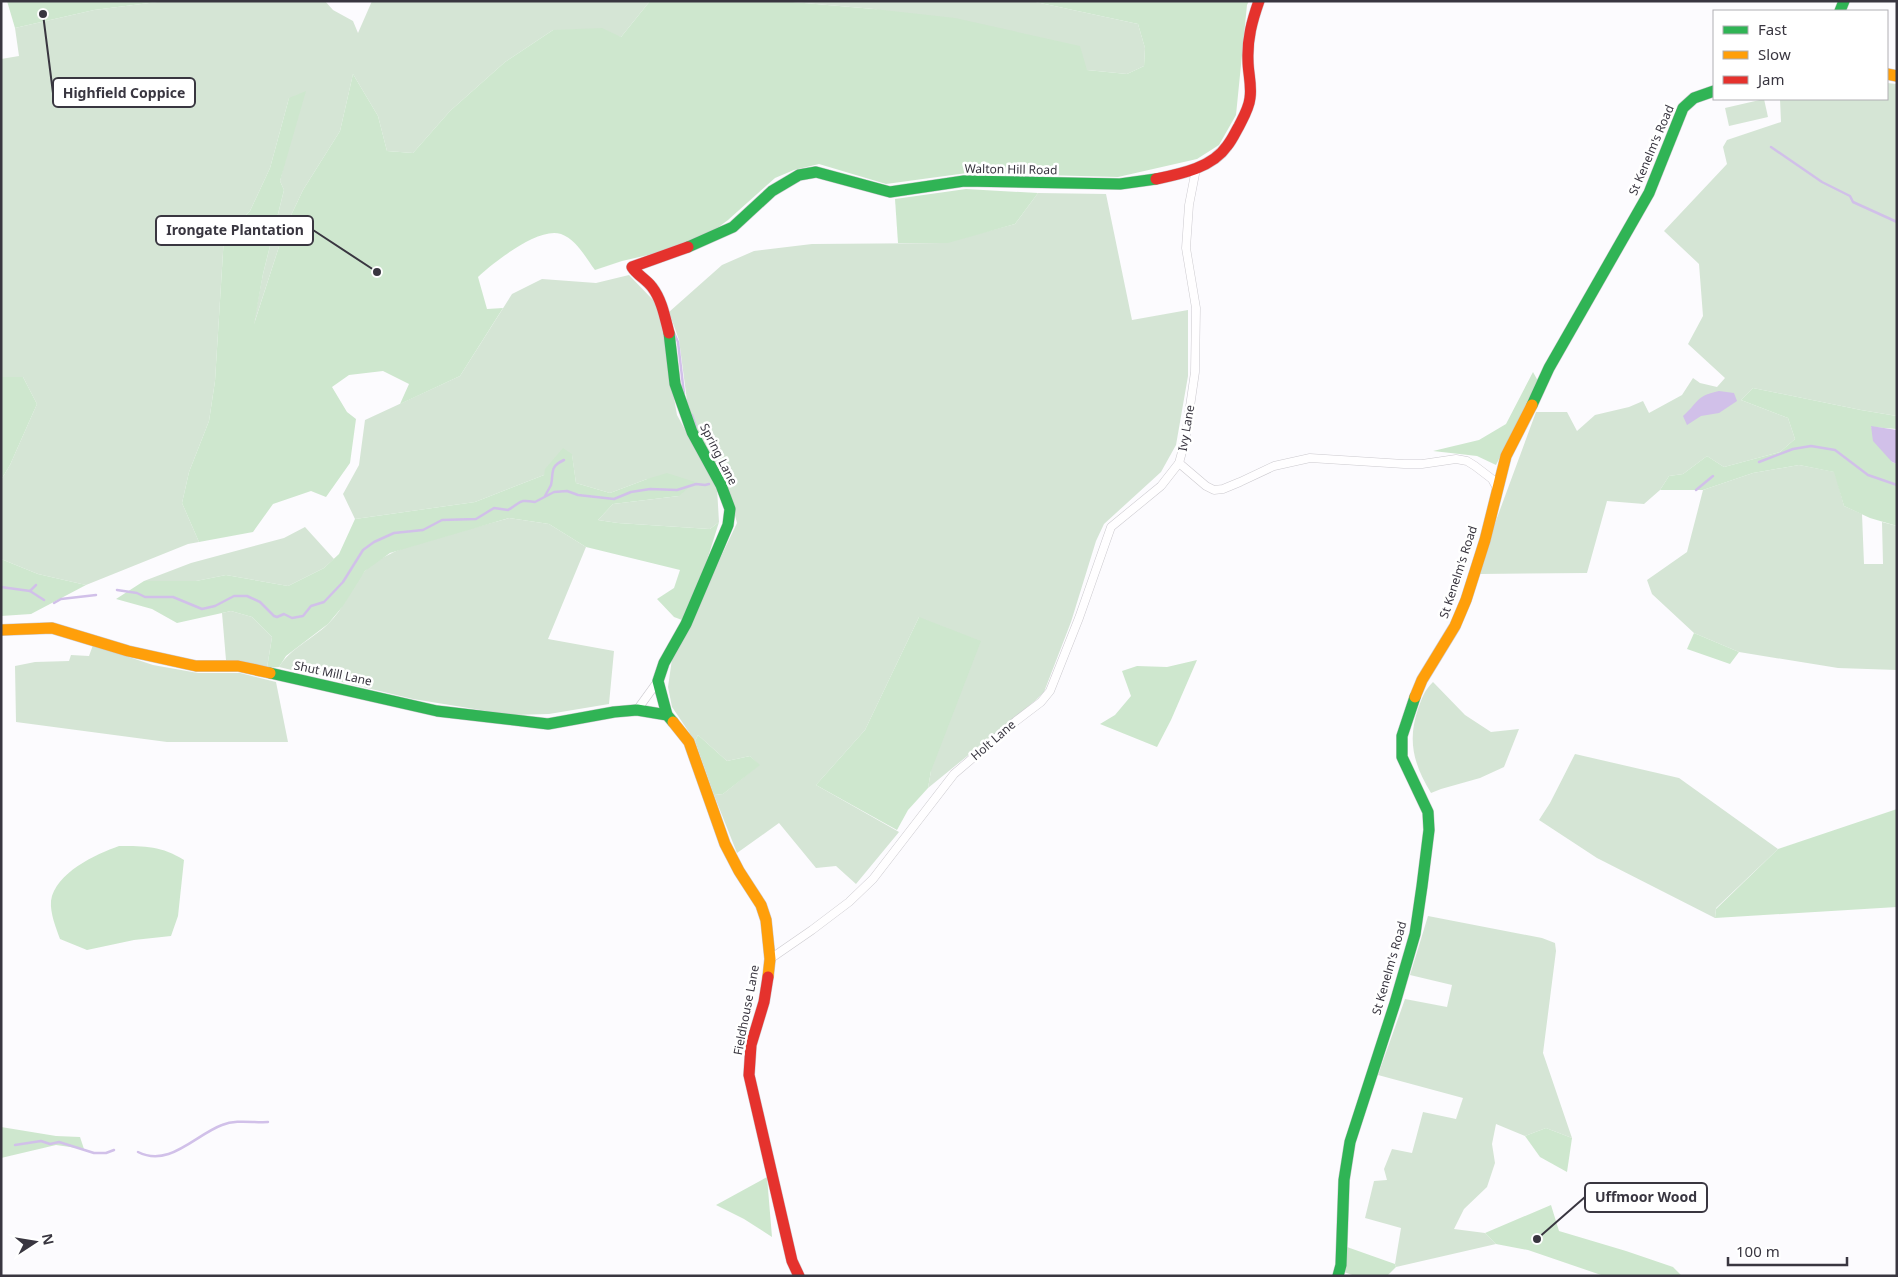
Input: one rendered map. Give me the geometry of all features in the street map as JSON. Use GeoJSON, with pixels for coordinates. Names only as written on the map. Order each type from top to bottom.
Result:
{"type":"FeatureCollection","features":[{"type":"Feature","properties":{"kind":"street","name":"Walton Hill Road"},"geometry":{"type":"LineString","coordinates":[[632,267],[696,244],[733,227],[772,191],[800,175],[816,172],[890,192],[964,181],[1120,184],[1158,179],[1196,169],[1218,156],[1227,147],[1245,115],[1250,100],[1251,84],[1248,61],[1249,38],[1259,1]]}},
{"type":"Feature","properties":{"kind":"street","name":"St Kenelm's Road"},"geometry":{"type":"LineString","coordinates":[[1338,1276],[1341,1265],[1344,1180],[1350,1142],[1415,934],[1426,858],[1429,830],[1428,812],[1402,757],[1402,736],[1422,680],[1455,626],[1466,600],[1485,540],[1506,456],[1524,423],[1549,368],[1649,193],[1682,108],[1694,98],[1713,91]]}},
{"type":"Feature","properties":{"kind":"street","name":"Ivy Lane"},"geometry":{"type":"LineString","coordinates":[[1196,169],[1186,248],[1196,308],[1195,372],[1185,441],[1179,463],[1206,486],[1214,490],[1223,489],[1274,466],[1310,458],[1404,464],[1422,464],[1456,459],[1475,466],[1492,479],[1497,488]]}},
{"type":"Feature","properties":{"kind":"street","name":"Spring Lane"},"geometry":{"type":"LineString","coordinates":[[632,267],[652,287],[662,305],[671,341],[675,384],[692,432],[721,485],[730,509],[728,525],[686,624],[664,663],[658,681],[637,710]]}},
{"type":"Feature","properties":{"kind":"street","name":"Holt Lane"},"geometry":{"type":"LineString","coordinates":[[770,959],[849,902],[873,879],[954,774],[1041,702],[1050,691],[1079,618],[1111,527],[1161,486],[1179,463]]}},
{"type":"Feature","properties":{"kind":"street","name":"Shut Mill Lane"},"geometry":{"type":"LineString","coordinates":[[1,630],[52,628],[128,651],[196,666],[238,666],[437,711],[514,721],[548,724],[614,712],[637,710],[664,714]]}},
{"type":"Feature","properties":{"kind":"street"},"geometry":{"type":"LineString","coordinates":[[658,681],[664,714]]}},
{"type":"Feature","properties":{"kind":"street","name":"Fieldhouse Lane"},"geometry":{"type":"LineString","coordinates":[[664,714],[688,742],[725,844],[739,871],[761,905],[768,932],[770,959],[764,1002],[751,1044],[749,1075],[792,1260],[799,1276]]}},
{"type":"Feature","properties":{"kind":"green space"},"geometry":{"type":"Polygon","coordinates":[[[7,1],[165,1],[94,10],[15,28],[7,1]]]}},
{"type":"Feature","properties":{"kind":"green space"},"geometry":{"type":"Polygon","coordinates":[[[165,1],[325,1],[333,10],[353,21],[358,33],[372,1],[650,1],[621,37],[553,30],[505,62],[450,111],[413,153],[387,151],[378,116],[353,74],[340,131],[303,190],[285,228],[252,330],[263,274],[284,190],[280,181],[284,164],[289,98],[270,168],[250,211],[224,236],[215,381],[209,421],[189,472],[182,503],[199,542],[188,544],[86,585],[38,574],[1,559],[1,480],[10,465],[37,404],[23,377],[1,377],[1,59],[19,56],[15,28],[94,10],[165,1]]]}},
{"type":"Feature","properties":{"kind":"green space"},"geometry":{"type":"Polygon","coordinates":[[[650,1],[781,1],[955,18],[1080,46],[1087,70],[1127,74],[1144,66],[1145,48],[1138,24],[1031,1],[1249,1],[1247,5],[1236,115],[1219,145],[1197,159],[1118,177],[967,173],[886,184],[819,164],[794,170],[775,178],[728,220],[696,244],[622,261],[595,270],[572,240],[561,234],[541,235],[529,240],[505,255],[478,277],[487,309],[503,308],[460,376],[400,404],[409,384],[383,371],[349,375],[332,387],[347,412],[356,419],[350,463],[326,497],[311,491],[273,504],[253,532],[199,542],[182,503],[189,472],[209,421],[215,381],[224,236],[250,211],[270,168],[289,98],[306,91],[280,181],[284,190],[263,274],[254,324],[285,228],[303,190],[340,131],[353,74],[378,116],[387,151],[413,153],[450,111],[505,62],[553,30],[602,28],[621,37],[650,1]]]}},
{"type":"Feature","properties":{"kind":"green space"},"geometry":{"type":"Polygon","coordinates":[[[781,1],[1031,1],[1138,24],[1145,48],[1144,66],[1127,74],[1087,70],[874,9],[781,1]]]}},
{"type":"Feature","properties":{"kind":"green space"},"geometry":{"type":"Polygon","coordinates":[[[1888,83],[1897,84],[1897,416],[1753,388],[1741,400],[1788,418],[1795,439],[1780,452],[1724,467],[1707,456],[1683,474],[1669,476],[1660,490],[1644,504],[1607,501],[1587,573],[1479,574],[1494,526],[1536,412],[1567,412],[1577,431],[1595,415],[1629,407],[1643,401],[1649,413],[1682,395],[1693,378],[1700,383],[1717,387],[1725,378],[1688,344],[1703,316],[1699,264],[1664,231],[1727,164],[1723,147],[1727,140],[1781,122],[1780,100],[1888,100],[1888,83]]]}},
{"type":"Feature","properties":{"kind":"green space"},"geometry":{"type":"Polygon","coordinates":[[[1764,100],[1768,117],[1729,126],[1725,108],[1764,100]]]}},
{"type":"Feature","properties":{"kind":"green space"},"geometry":{"type":"Polygon","coordinates":[[[966,189],[1038,193],[1015,224],[948,243],[898,243],[895,199],[966,189]]]}},
{"type":"Feature","properties":{"kind":"green space"},"geometry":{"type":"Polygon","coordinates":[[[1038,193],[1106,194],[1132,320],[1188,310],[1188,376],[1176,445],[1161,472],[1104,524],[1096,541],[1071,622],[1044,692],[928,788],[931,771],[919,617],[865,730],[816,785],[899,832],[856,884],[836,866],[816,868],[779,823],[737,853],[714,795],[723,794],[759,765],[750,756],[727,761],[698,735],[695,741],[672,707],[668,687],[672,659],[737,523],[726,481],[689,416],[679,340],[669,312],[722,265],[754,251],[812,244],[943,243],[1015,224],[1038,193]]]}},
{"type":"Feature","properties":{"kind":"green space"},"geometry":{"type":"Polygon","coordinates":[[[629,275],[655,302],[666,339],[668,364],[677,415],[717,488],[719,522],[710,529],[598,520],[613,504],[679,496],[647,479],[610,493],[576,483],[572,455],[544,475],[475,502],[355,519],[343,494],[359,465],[365,420],[460,376],[512,294],[542,279],[596,283],[629,275]]]}},
{"type":"Feature","properties":{"kind":"green space"},"geometry":{"type":"Polygon","coordinates":[[[1533,372],[1538,381],[1496,465],[1477,456],[1433,451],[1479,440],[1506,424],[1533,372]]]}},
{"type":"Feature","properties":{"kind":"green space"},"geometry":{"type":"Polygon","coordinates":[[[1,377],[23,377],[37,404],[10,465],[1,480],[1,377]]]}},
{"type":"Feature","properties":{"kind":"green space"},"geometry":{"type":"Polygon","coordinates":[[[1753,388],[1897,416],[1897,429],[1871,427],[1892,462],[1897,464],[1897,526],[1870,518],[1844,506],[1834,472],[1799,465],[1753,473],[1703,490],[1660,490],[1669,476],[1683,474],[1707,456],[1724,467],[1780,452],[1795,439],[1788,418],[1741,400],[1753,388]]]}},
{"type":"Feature","properties":{"kind":"green space"},"geometry":{"type":"Polygon","coordinates":[[[563,448],[572,454],[576,483],[610,493],[667,473],[695,482],[679,496],[613,504],[598,520],[710,529],[719,522],[704,570],[682,620],[674,617],[657,599],[674,588],[680,570],[586,547],[549,524],[509,518],[390,553],[365,571],[343,606],[328,624],[286,656],[279,667],[267,668],[272,637],[252,617],[231,611],[177,623],[152,609],[116,599],[144,581],[196,581],[226,575],[288,586],[324,568],[339,554],[355,519],[475,502],[544,475],[545,469],[563,448]]]}},
{"type":"Feature","properties":{"kind":"green space"},"geometry":{"type":"Polygon","coordinates":[[[1799,465],[1835,472],[1844,506],[1862,514],[1864,564],[1883,564],[1882,522],[1897,526],[1897,670],[1838,668],[1739,652],[1694,633],[1652,594],[1647,580],[1687,552],[1703,490],[1753,473],[1799,465]]]}},
{"type":"Feature","properties":{"kind":"green space"},"geometry":{"type":"Polygon","coordinates":[[[509,518],[549,524],[586,547],[548,639],[614,651],[609,704],[549,714],[512,715],[413,699],[279,667],[295,649],[322,630],[334,618],[360,577],[377,561],[432,538],[509,518]]]}},
{"type":"Feature","properties":{"kind":"green space"},"geometry":{"type":"Polygon","coordinates":[[[305,527],[334,559],[324,568],[288,586],[226,575],[196,581],[144,581],[191,563],[284,538],[305,527]]]}},
{"type":"Feature","properties":{"kind":"green space"},"geometry":{"type":"Polygon","coordinates":[[[1,559],[38,574],[86,585],[31,614],[1,616],[1,559]]]}},
{"type":"Feature","properties":{"kind":"green space"},"geometry":{"type":"Polygon","coordinates":[[[231,611],[252,617],[272,637],[267,668],[226,660],[222,613],[231,611]]]}},
{"type":"Feature","properties":{"kind":"green space"},"geometry":{"type":"Polygon","coordinates":[[[919,617],[981,641],[931,771],[928,788],[908,810],[897,830],[816,785],[865,730],[919,617]]]}},
{"type":"Feature","properties":{"kind":"green space"},"geometry":{"type":"Polygon","coordinates":[[[1694,633],[1739,652],[1730,664],[1687,649],[1694,633]]]}},
{"type":"Feature","properties":{"kind":"green space"},"geometry":{"type":"Polygon","coordinates":[[[93,645],[153,665],[198,673],[240,673],[276,682],[288,742],[167,742],[16,722],[15,666],[35,662],[69,661],[71,655],[89,656],[93,645]]]}},
{"type":"Feature","properties":{"kind":"green space"},"geometry":{"type":"Polygon","coordinates":[[[1197,660],[1157,747],[1100,724],[1115,715],[1131,696],[1122,671],[1137,666],[1167,667],[1197,660]]]}},
{"type":"Feature","properties":{"kind":"green space"},"geometry":{"type":"Polygon","coordinates":[[[1433,682],[1465,715],[1491,732],[1519,729],[1504,767],[1480,778],[1431,793],[1420,773],[1417,763],[1414,752],[1413,732],[1422,698],[1433,682]]]}},
{"type":"Feature","properties":{"kind":"green space"},"geometry":{"type":"Polygon","coordinates":[[[698,735],[727,761],[750,756],[760,765],[723,794],[714,795],[695,741],[698,735]]]}},
{"type":"Feature","properties":{"kind":"green space"},"geometry":{"type":"Polygon","coordinates":[[[1575,754],[1679,778],[1778,849],[1716,908],[1715,918],[1597,858],[1539,820],[1550,803],[1575,754]]]}},
{"type":"Feature","properties":{"kind":"green space"},"geometry":{"type":"Polygon","coordinates":[[[1897,809],[1897,907],[1715,918],[1716,909],[1778,849],[1897,809]]]}},
{"type":"Feature","properties":{"kind":"green space"},"geometry":{"type":"Polygon","coordinates":[[[119,846],[161,849],[184,860],[178,916],[171,936],[134,940],[87,950],[60,939],[51,910],[54,891],[68,873],[78,866],[99,854],[119,846]]]}},
{"type":"Feature","properties":{"kind":"green space"},"geometry":{"type":"Polygon","coordinates":[[[1428,916],[1542,938],[1555,943],[1556,951],[1543,1053],[1572,1138],[1546,1128],[1525,1136],[1496,1124],[1492,1144],[1495,1163],[1487,1187],[1464,1209],[1454,1229],[1485,1233],[1496,1244],[1396,1267],[1401,1228],[1365,1218],[1374,1181],[1387,1180],[1384,1169],[1392,1149],[1412,1153],[1423,1112],[1456,1119],[1463,1098],[1378,1075],[1405,999],[1447,1007],[1452,985],[1410,975],[1428,916]]]}},
{"type":"Feature","properties":{"kind":"green space"},"geometry":{"type":"Polygon","coordinates":[[[1,1127],[56,1136],[80,1137],[84,1149],[56,1145],[1,1158],[1,1127]]]}},
{"type":"Feature","properties":{"kind":"green space"},"geometry":{"type":"Polygon","coordinates":[[[1546,1128],[1572,1138],[1567,1172],[1540,1157],[1525,1136],[1546,1128]]]}},
{"type":"Feature","properties":{"kind":"green space"},"geometry":{"type":"Polygon","coordinates":[[[767,1177],[772,1237],[744,1219],[716,1205],[767,1177]]]}},
{"type":"Feature","properties":{"kind":"green space"},"geometry":{"type":"Polygon","coordinates":[[[1551,1205],[1559,1231],[1673,1267],[1682,1276],[1604,1276],[1528,1250],[1496,1244],[1485,1233],[1551,1205]]]}},
{"type":"Feature","properties":{"kind":"green space"},"geometry":{"type":"Polygon","coordinates":[[[1347,1247],[1395,1264],[1396,1267],[1387,1276],[1355,1276],[1344,1272],[1347,1247]]]}},
{"type":"Feature","properties":{"kind":"shaded area"},"geometry":{"type":"Polygon","coordinates":[[[1719,391],[1734,393],[1737,401],[1719,413],[1701,416],[1687,425],[1683,416],[1698,400],[1701,397],[1719,391]]]}},
{"type":"Feature","properties":{"kind":"shaded area"},"geometry":{"type":"Polygon","coordinates":[[[1871,426],[1897,430],[1897,464],[1892,462],[1873,441],[1871,426]]]}},
{"type":"Feature","properties":{"kind":"waterway"},"geometry":{"type":"LineString","coordinates":[[1771,147],[1822,182],[1850,196],[1853,202],[1897,222]]}},
{"type":"Feature","properties":{"kind":"waterway"},"geometry":{"type":"LineString","coordinates":[[674,333],[678,342],[684,394]]}},
{"type":"Feature","properties":{"kind":"waterway"},"geometry":{"type":"LineString","coordinates":[[692,415],[696,427]]}},
{"type":"Feature","properties":{"kind":"waterway"},"geometry":{"type":"LineString","coordinates":[[1759,462],[1793,449],[1811,446],[1835,450],[1868,475],[1897,485]]}},
{"type":"Feature","properties":{"kind":"waterway"},"geometry":{"type":"LineString","coordinates":[[545,496],[551,485],[554,468],[564,460]]}},
{"type":"Feature","properties":{"kind":"waterway"},"geometry":{"type":"LineString","coordinates":[[1696,490],[1713,476]]}},
{"type":"Feature","properties":{"kind":"waterway"},"geometry":{"type":"LineString","coordinates":[[117,590],[137,593],[145,597],[173,597],[202,609],[215,606],[234,596],[247,596],[260,602],[274,616],[277,617],[284,614],[292,618],[303,616],[311,606],[324,602],[343,582],[363,550],[374,542],[394,533],[423,530],[442,520],[476,519],[494,508],[508,510],[520,502],[535,502],[554,492],[567,491],[578,495],[614,499],[631,492],[650,489],[677,490],[696,484],[709,484]]}},
{"type":"Feature","properties":{"kind":"waterway"},"geometry":{"type":"LineString","coordinates":[[30,591],[36,585]]}},
{"type":"Feature","properties":{"kind":"waterway"},"geometry":{"type":"LineString","coordinates":[[1,587],[30,591],[44,600]]}},
{"type":"Feature","properties":{"kind":"waterway"},"geometry":{"type":"LineString","coordinates":[[54,603],[61,599],[96,595]]}},
{"type":"Feature","properties":{"kind":"waterway"},"geometry":{"type":"LineString","coordinates":[[138,1152],[149,1156],[160,1156],[182,1148],[228,1123],[268,1122]]}},
{"type":"Feature","properties":{"kind":"waterway"},"geometry":{"type":"LineString","coordinates":[[15,1145],[41,1141],[50,1144],[59,1142],[94,1153],[106,1153],[114,1150]]}},
{"type":"Feature","properties":{"kind":"traffic: fast"},"geometry":{"type":"LineString","coordinates":[[1840,10],[1844,1]]}},
{"type":"Feature","properties":{"kind":"traffic: fast"},"geometry":{"type":"LineString","coordinates":[[1532,405],[1549,368],[1649,193],[1683,108],[1694,98],[1713,91]]}},
{"type":"Feature","properties":{"kind":"traffic: fast"},"geometry":{"type":"LineString","coordinates":[[688,247],[733,227],[772,191],[799,175],[816,172],[890,192],[964,181],[1120,184],[1156,179]]}},
{"type":"Feature","properties":{"kind":"traffic: fast"},"geometry":{"type":"LineString","coordinates":[[667,715],[658,681],[664,663],[686,624],[728,525],[730,509],[721,485],[692,432],[675,384],[669,333]]}},
{"type":"Feature","properties":{"kind":"traffic: fast"},"geometry":{"type":"LineString","coordinates":[[270,673],[437,711],[548,724],[614,712],[637,710],[667,715],[673,722]]}},
{"type":"Feature","properties":{"kind":"traffic: fast"},"geometry":{"type":"LineString","coordinates":[[1338,1276],[1341,1265],[1344,1180],[1350,1142],[1415,934],[1422,886],[1429,830],[1428,812],[1402,757],[1402,736],[1415,697]]}},
{"type":"Feature","properties":{"kind":"traffic: slow"},"geometry":{"type":"LineString","coordinates":[[1888,74],[1897,76]]}},
{"type":"Feature","properties":{"kind":"traffic: slow"},"geometry":{"type":"LineString","coordinates":[[1415,697],[1422,680],[1455,626],[1466,600],[1485,540],[1506,456],[1532,405]]}},
{"type":"Feature","properties":{"kind":"traffic: slow"},"geometry":{"type":"LineString","coordinates":[[1,630],[52,628],[128,651],[196,666],[238,666],[270,673]]}},
{"type":"Feature","properties":{"kind":"traffic: slow"},"geometry":{"type":"LineString","coordinates":[[673,722],[689,742],[725,844],[739,871],[761,905],[766,920],[770,959],[768,977]]}},
{"type":"Feature","properties":{"kind":"traffic: jam"},"geometry":{"type":"LineString","coordinates":[[1156,179],[1204,165],[1221,154],[1232,139],[1249,102],[1251,88],[1248,45],[1259,1]]}},
{"type":"Feature","properties":{"kind":"traffic: jam"},"geometry":{"type":"LineString","coordinates":[[669,333],[663,309],[655,292],[650,284],[632,267],[688,247]]}},
{"type":"Feature","properties":{"kind":"traffic: jam"},"geometry":{"type":"LineString","coordinates":[[768,977],[764,1002],[751,1045],[749,1075],[792,1261],[799,1276]]}},
{"type":"Feature","properties":{"kind":"place","name":"Highfield Coppice"},"geometry":{"type":"Point","coordinates":[43,14]}},
{"type":"Feature","properties":{"kind":"place","name":"Irongate Plantation"},"geometry":{"type":"Point","coordinates":[377,272]}},
{"type":"Feature","properties":{"kind":"place","name":"Uffmoor Wood"},"geometry":{"type":"Point","coordinates":[1537,1239]}}]}
